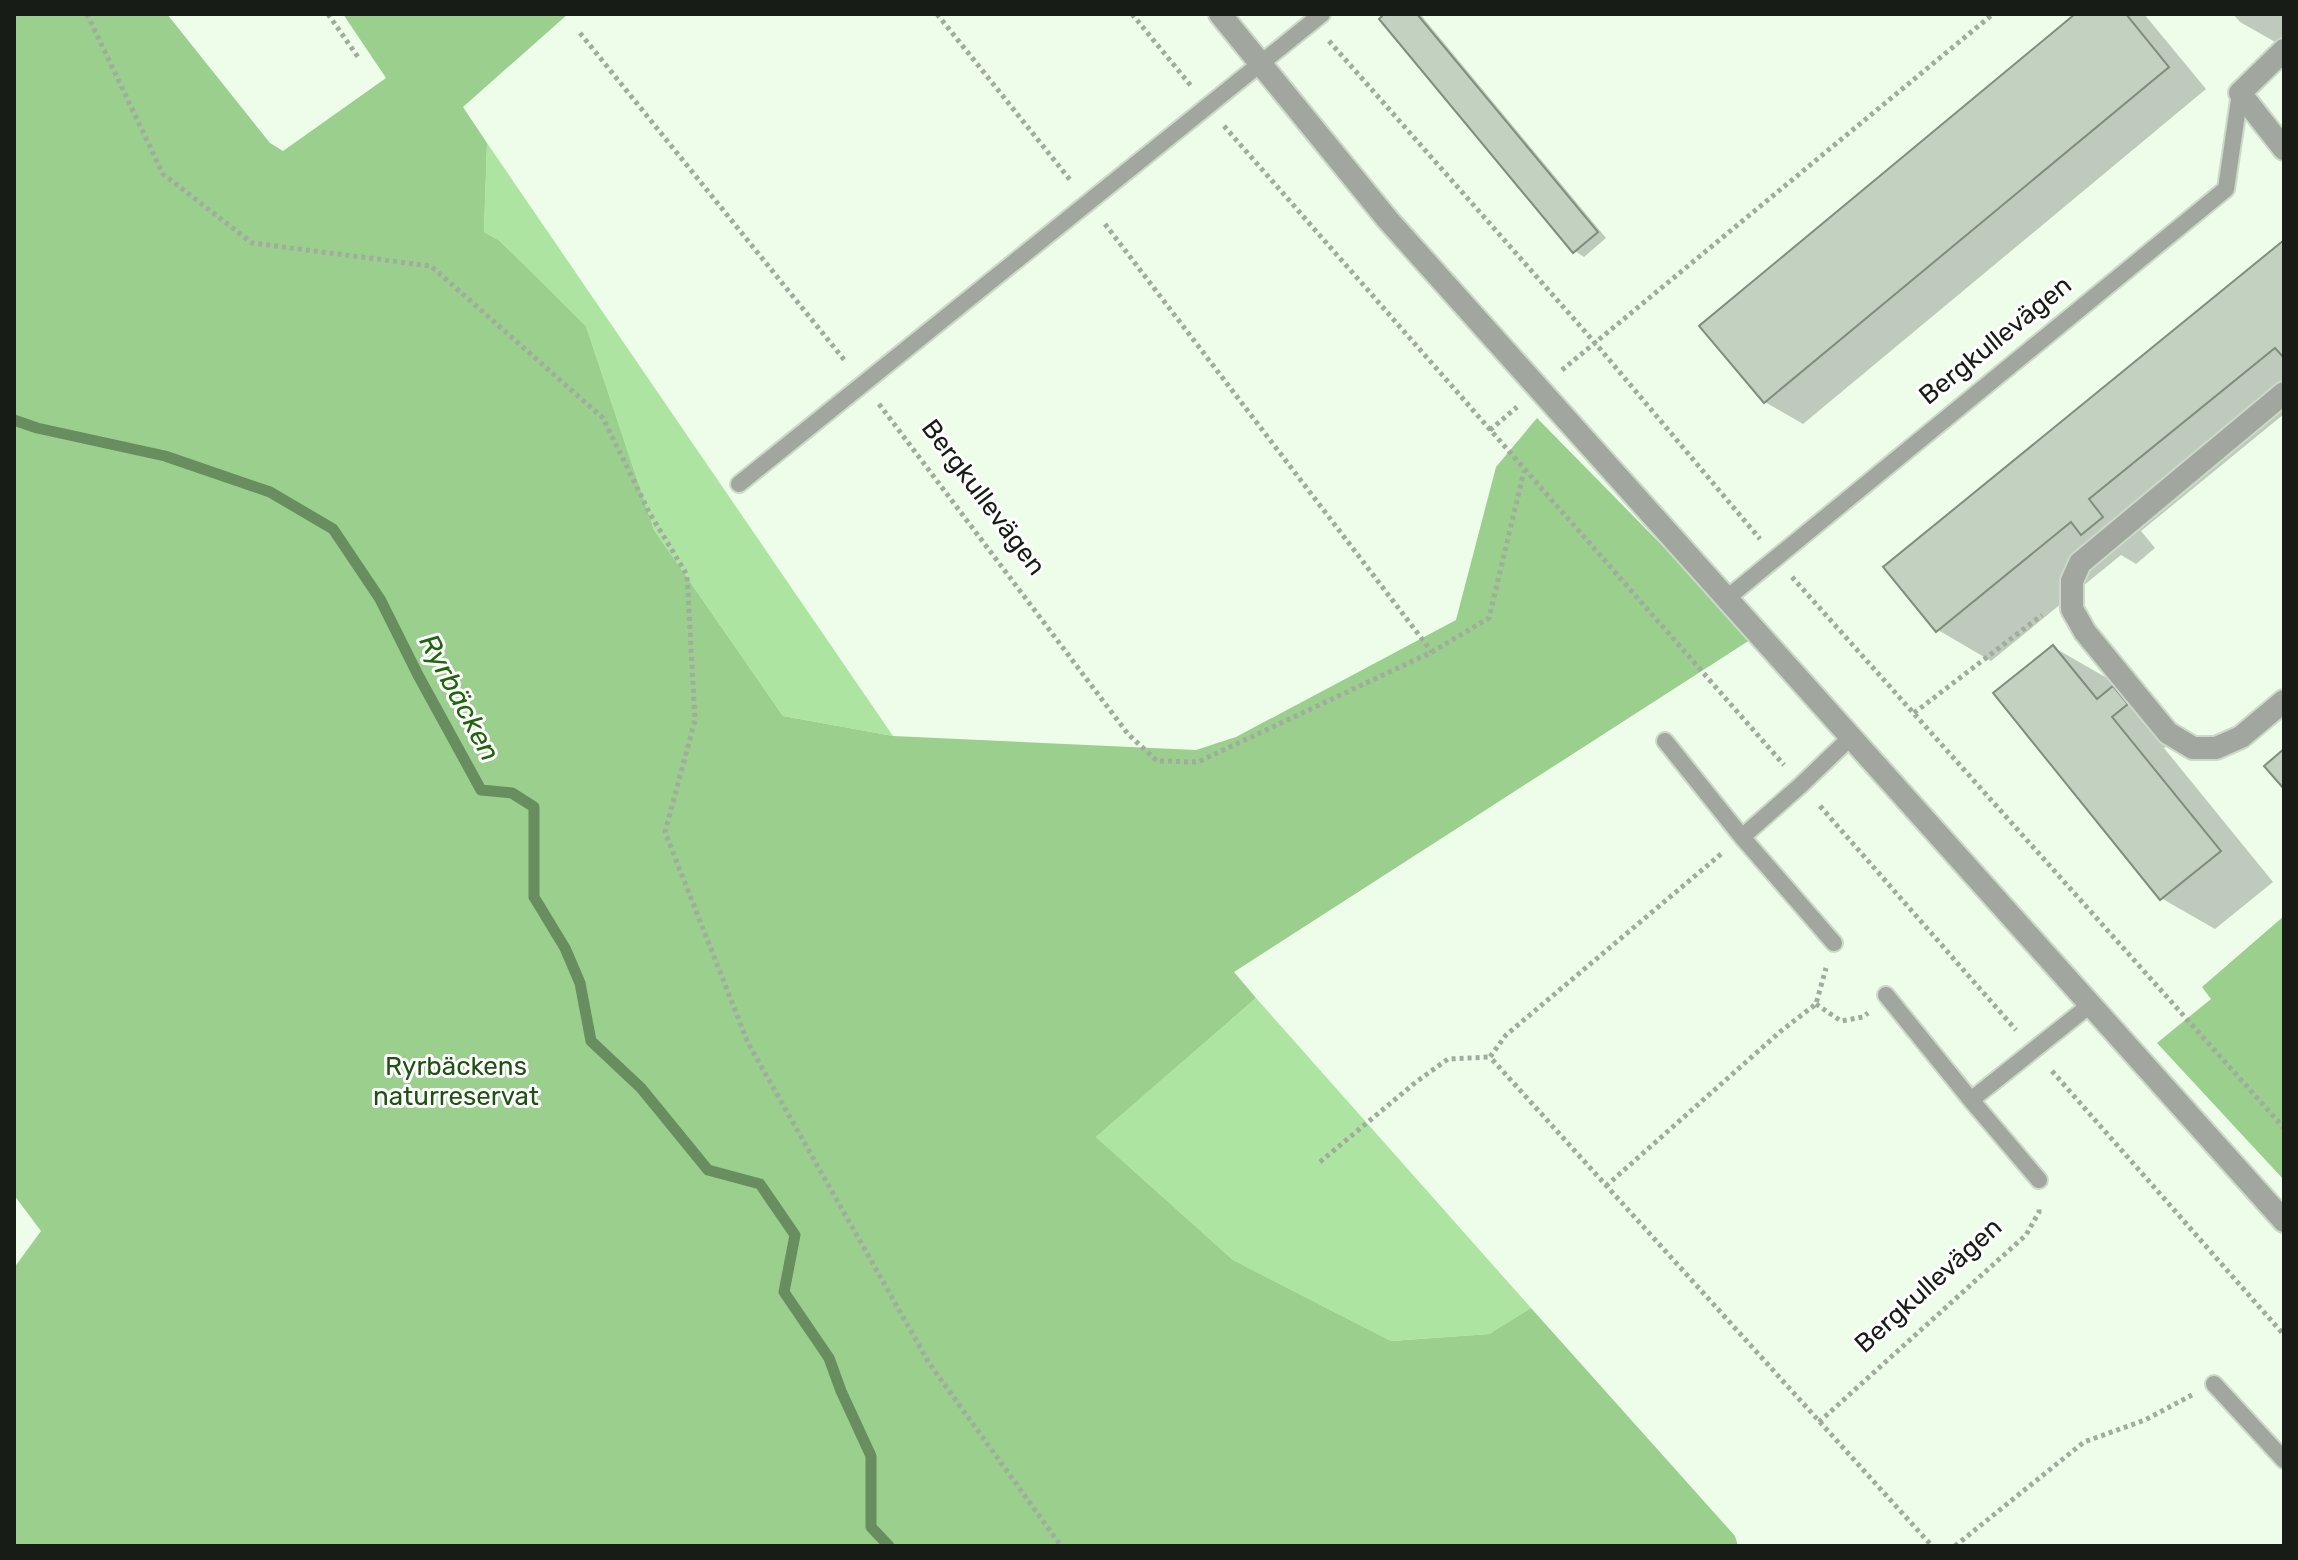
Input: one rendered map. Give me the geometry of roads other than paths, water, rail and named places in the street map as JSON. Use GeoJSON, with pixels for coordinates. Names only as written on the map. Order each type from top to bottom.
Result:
{"type":"FeatureCollection","features":[{"type":"Feature","properties":{"kind":"street"},"geometry":{"type":"LineString","coordinates":[[1220,14],[1388,220],[2284,1221]]}},
{"type":"Feature","properties":{"kind":"street"},"geometry":{"type":"LineString","coordinates":[[2284,50],[2240,93],[2284,149]]}},
{"type":"Feature","properties":{"kind":"street"},"geometry":{"type":"LineString","coordinates":[[2284,393],[2080,563],[2072,581],[2072,609],[2085,632],[2168,733],[2193,748],[2216,748],[2241,737],[2284,701]]}},
{"type":"Feature","properties":{"kind":"lane"},"geometry":{"type":"LineString","coordinates":[[739,484],[1322,14]]}},
{"type":"Feature","properties":{"kind":"lane","name":"Bergkullevägen"},"geometry":{"type":"LineString","coordinates":[[1726,599],[2226,189],[2240,93]]}},
{"type":"Feature","properties":{"kind":"lane"},"geometry":{"type":"LineString","coordinates":[[1742,837],[1851,737]]}},
{"type":"Feature","properties":{"kind":"lane"},"geometry":{"type":"LineString","coordinates":[[1665,741],[1742,837],[1834,943]]}},
{"type":"Feature","properties":{"kind":"lane"},"geometry":{"type":"LineString","coordinates":[[1886,995],[2039,1180]]}},
{"type":"Feature","properties":{"kind":"lane"},"geometry":{"type":"LineString","coordinates":[[1971,1100],[2090,1005]]}},
{"type":"Feature","properties":{"kind":"lane"},"geometry":{"type":"LineString","coordinates":[[2214,1384],[2284,1460]]}},
{"type":"Feature","properties":{"kind":"waterway","name":"Ryrbäcken"},"geometry":{"type":"LineString","coordinates":[[14,420],[37,428],[165,456],[270,492],[333,529],[380,599],[481,790],[512,793],[534,807],[534,897],[565,948],[580,983],[591,1041],[641,1088],[708,1170],[760,1184],[795,1235],[784,1292],[829,1358],[871,1456],[871,1527],[889,1546]]}},
{"type":"Feature","properties":{"kind":"park label","name":"Ryrbäckens naturreservat"},"geometry":{"type":"Point","coordinates":[456,1081]}}]}
